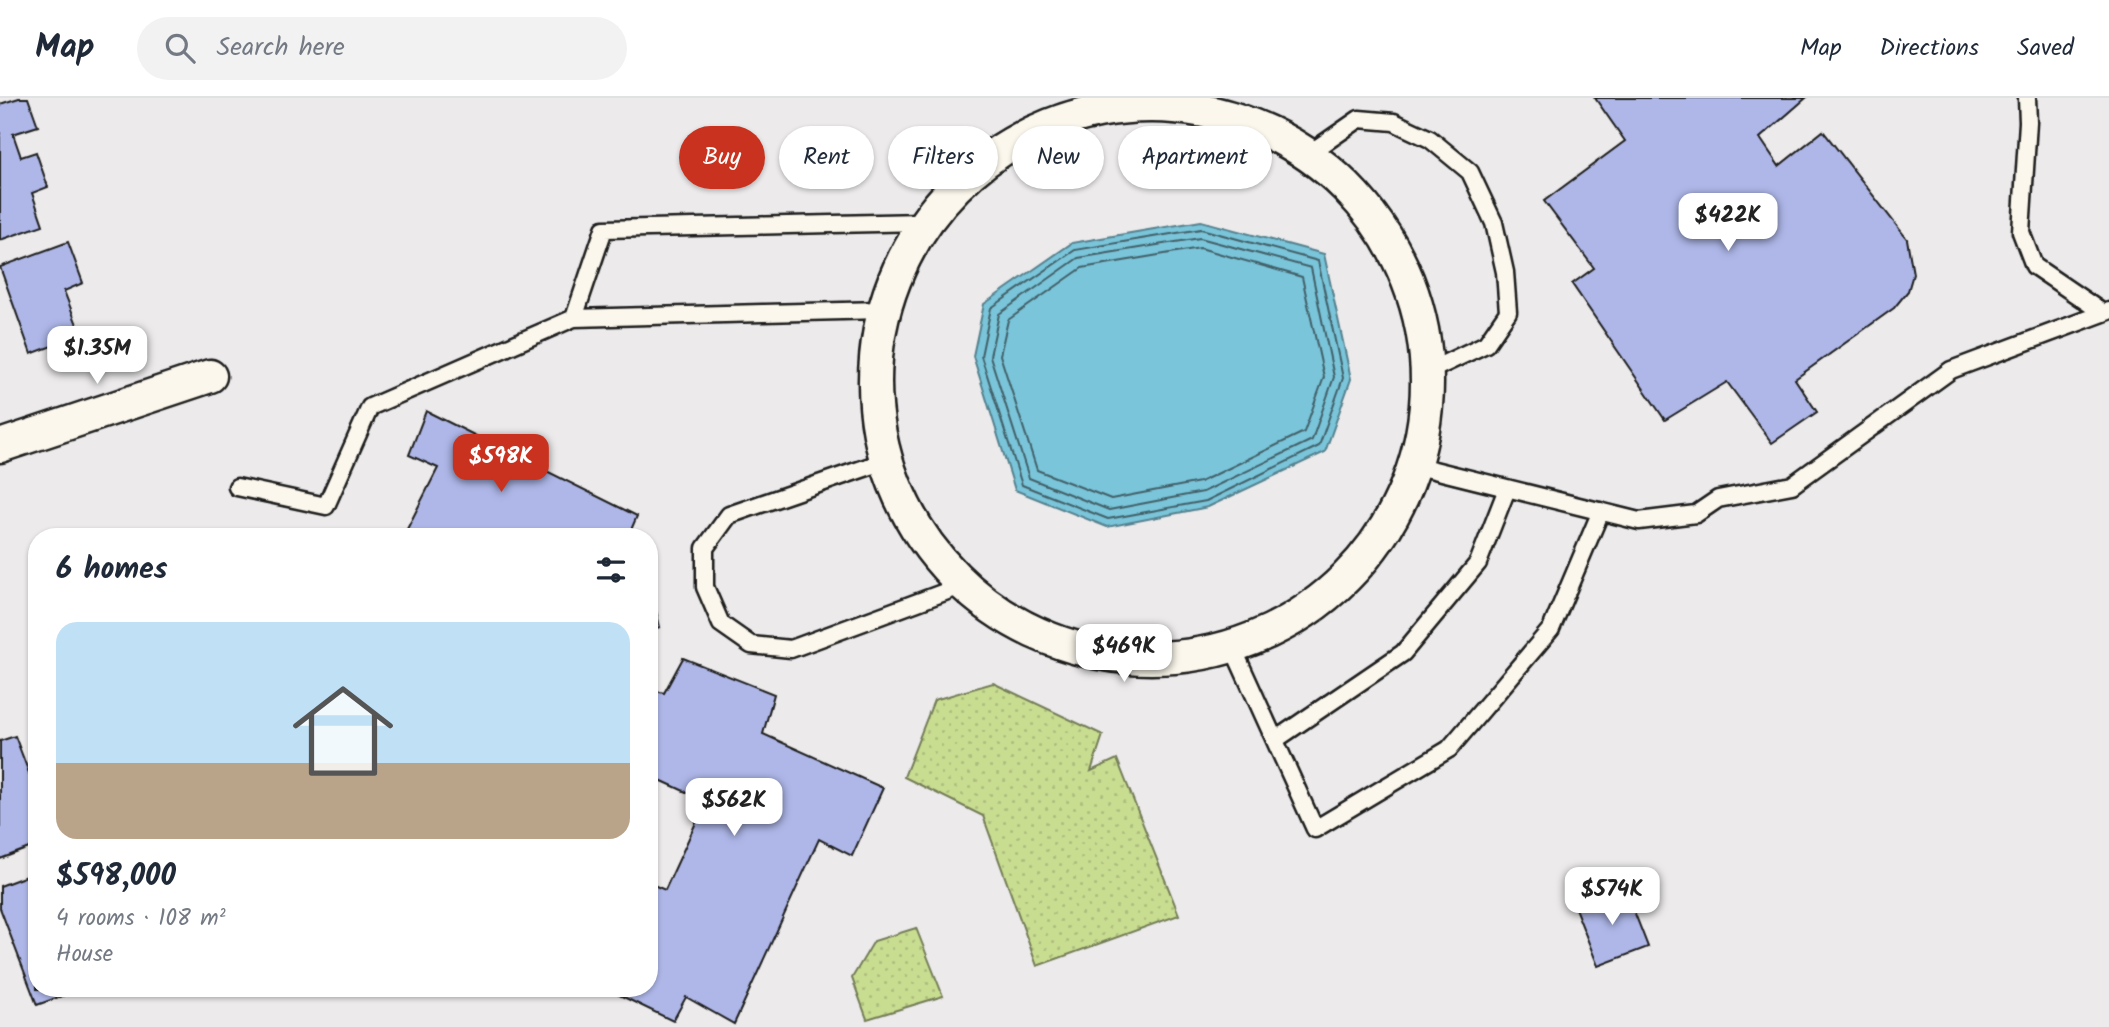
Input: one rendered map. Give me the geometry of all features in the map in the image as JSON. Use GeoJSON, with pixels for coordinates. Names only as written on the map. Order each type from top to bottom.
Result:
{"type":"FeatureCollection","features":[{"type":"Feature","properties":{"kind":"street"},"geometry":{"type":"LineString","coordinates":[[1178,101],[1262,127],[1307,155],[1343,180],[1401,257],[1429,350],[1423,446],[1385,533],[1319,604],[1233,648],[1137,660],[1042,638],[961,586],[903,509],[874,416],[882,310],[923,222],[992,154],[1080,113],[1178,101]]}},
{"type":"Feature","properties":{"kind":"street"},"geometry":{"type":"LineString","coordinates":[[0,446],[210,376]]}},
{"type":"Feature","properties":{"kind":"lane"},"geometry":{"type":"LineString","coordinates":[[2027,98],[2021,232],[2034,266],[2106,312]]}},
{"type":"Feature","properties":{"kind":"lane"},"geometry":{"type":"LineString","coordinates":[[1307,155],[1359,119],[1394,121],[1430,139],[1470,172],[1494,223],[1505,272],[1508,312],[1486,344],[1427,372]]}},
{"type":"Feature","properties":{"kind":"lane"},"geometry":{"type":"LineString","coordinates":[[574,318],[604,229],[923,222]]}},
{"type":"Feature","properties":{"kind":"lane"},"geometry":{"type":"LineString","coordinates":[[237,487],[326,506],[370,407],[574,318],[882,310]]}},
{"type":"Feature","properties":{"kind":"lane"},"geometry":{"type":"LineString","coordinates":[[1414,465],[1639,521],[1696,514],[1718,499],[1793,485],[1951,370],[2106,312]]}},
{"type":"Feature","properties":{"kind":"lane"},"geometry":{"type":"LineString","coordinates":[[888,460],[729,515],[705,548],[705,587],[721,624],[751,645],[791,649],[961,586]]}},
{"type":"Feature","properties":{"kind":"lane"},"geometry":{"type":"LineString","coordinates":[[1275,740],[1402,653],[1478,563],[1507,488]]}},
{"type":"Feature","properties":{"kind":"lane"},"geometry":{"type":"LineString","coordinates":[[1233,648],[1315,829],[1449,749],[1551,629],[1601,511]]}},
{"type":"Feature","properties":{"kind":"green space"},"geometry":{"type":"Polygon","coordinates":[[[993,683],[1103,735],[1091,771],[1117,759],[1179,915],[1037,966],[983,816],[904,777],[934,700],[993,683]]]}},
{"type":"Feature","properties":{"kind":"green space"},"geometry":{"type":"Polygon","coordinates":[[[916,928],[943,996],[867,1019],[852,978],[874,941],[916,928]]]}},
{"type":"Feature","properties":{"kind":"water"},"geometry":{"type":"Polygon","coordinates":[[[1201,221],[1324,254],[1351,379],[1325,452],[1208,507],[1107,527],[1015,490],[973,356],[984,304],[1072,243],[1201,221]]]}},
{"type":"Feature","properties":{"kind":"building"},"geometry":{"type":"Polygon","coordinates":[[[28,98],[38,126],[13,134],[21,157],[36,152],[48,187],[32,193],[43,225],[0,240],[0,104],[28,98]]]}},
{"type":"Feature","properties":{"kind":"building"},"geometry":{"type":"Polygon","coordinates":[[[1595,98],[1806,98],[1760,138],[1779,166],[1823,131],[1907,239],[1913,274],[1908,291],[1894,308],[1795,379],[1817,412],[1772,443],[1727,382],[1665,420],[1572,284],[1594,268],[1544,201],[1625,141],[1595,98]]]}},
{"type":"Feature","properties":{"kind":"building"},"geometry":{"type":"Polygon","coordinates":[[[68,242],[83,283],[64,291],[81,335],[31,354],[0,267],[68,242]]]}},
{"type":"Feature","properties":{"kind":"building"},"geometry":{"type":"Polygon","coordinates":[[[426,411],[637,516],[632,528],[408,528],[438,468],[409,455],[426,411]]]}},
{"type":"Feature","properties":{"kind":"building"},"geometry":{"type":"Polygon","coordinates":[[[683,658],[774,694],[763,734],[883,788],[852,856],[819,839],[734,1024],[686,997],[673,1021],[624,997],[658,997],[658,887],[665,890],[706,801],[658,779],[658,691],[664,693],[683,658]]]}},
{"type":"Feature","properties":{"kind":"building"},"geometry":{"type":"Polygon","coordinates":[[[15,736],[28,770],[28,848],[0,859],[0,741],[15,736]]]}},
{"type":"Feature","properties":{"kind":"building"},"geometry":{"type":"Polygon","coordinates":[[[28,875],[28,981],[0,908],[0,886],[28,875]]]}},
{"type":"Feature","properties":{"kind":"building"},"geometry":{"type":"Polygon","coordinates":[[[1625,888],[1648,947],[1598,966],[1575,908],[1625,888]]]}},
{"type":"Feature","properties":{"kind":"building"},"geometry":{"type":"Polygon","coordinates":[[[34,997],[59,997],[37,1005],[34,997]]]}}]}
